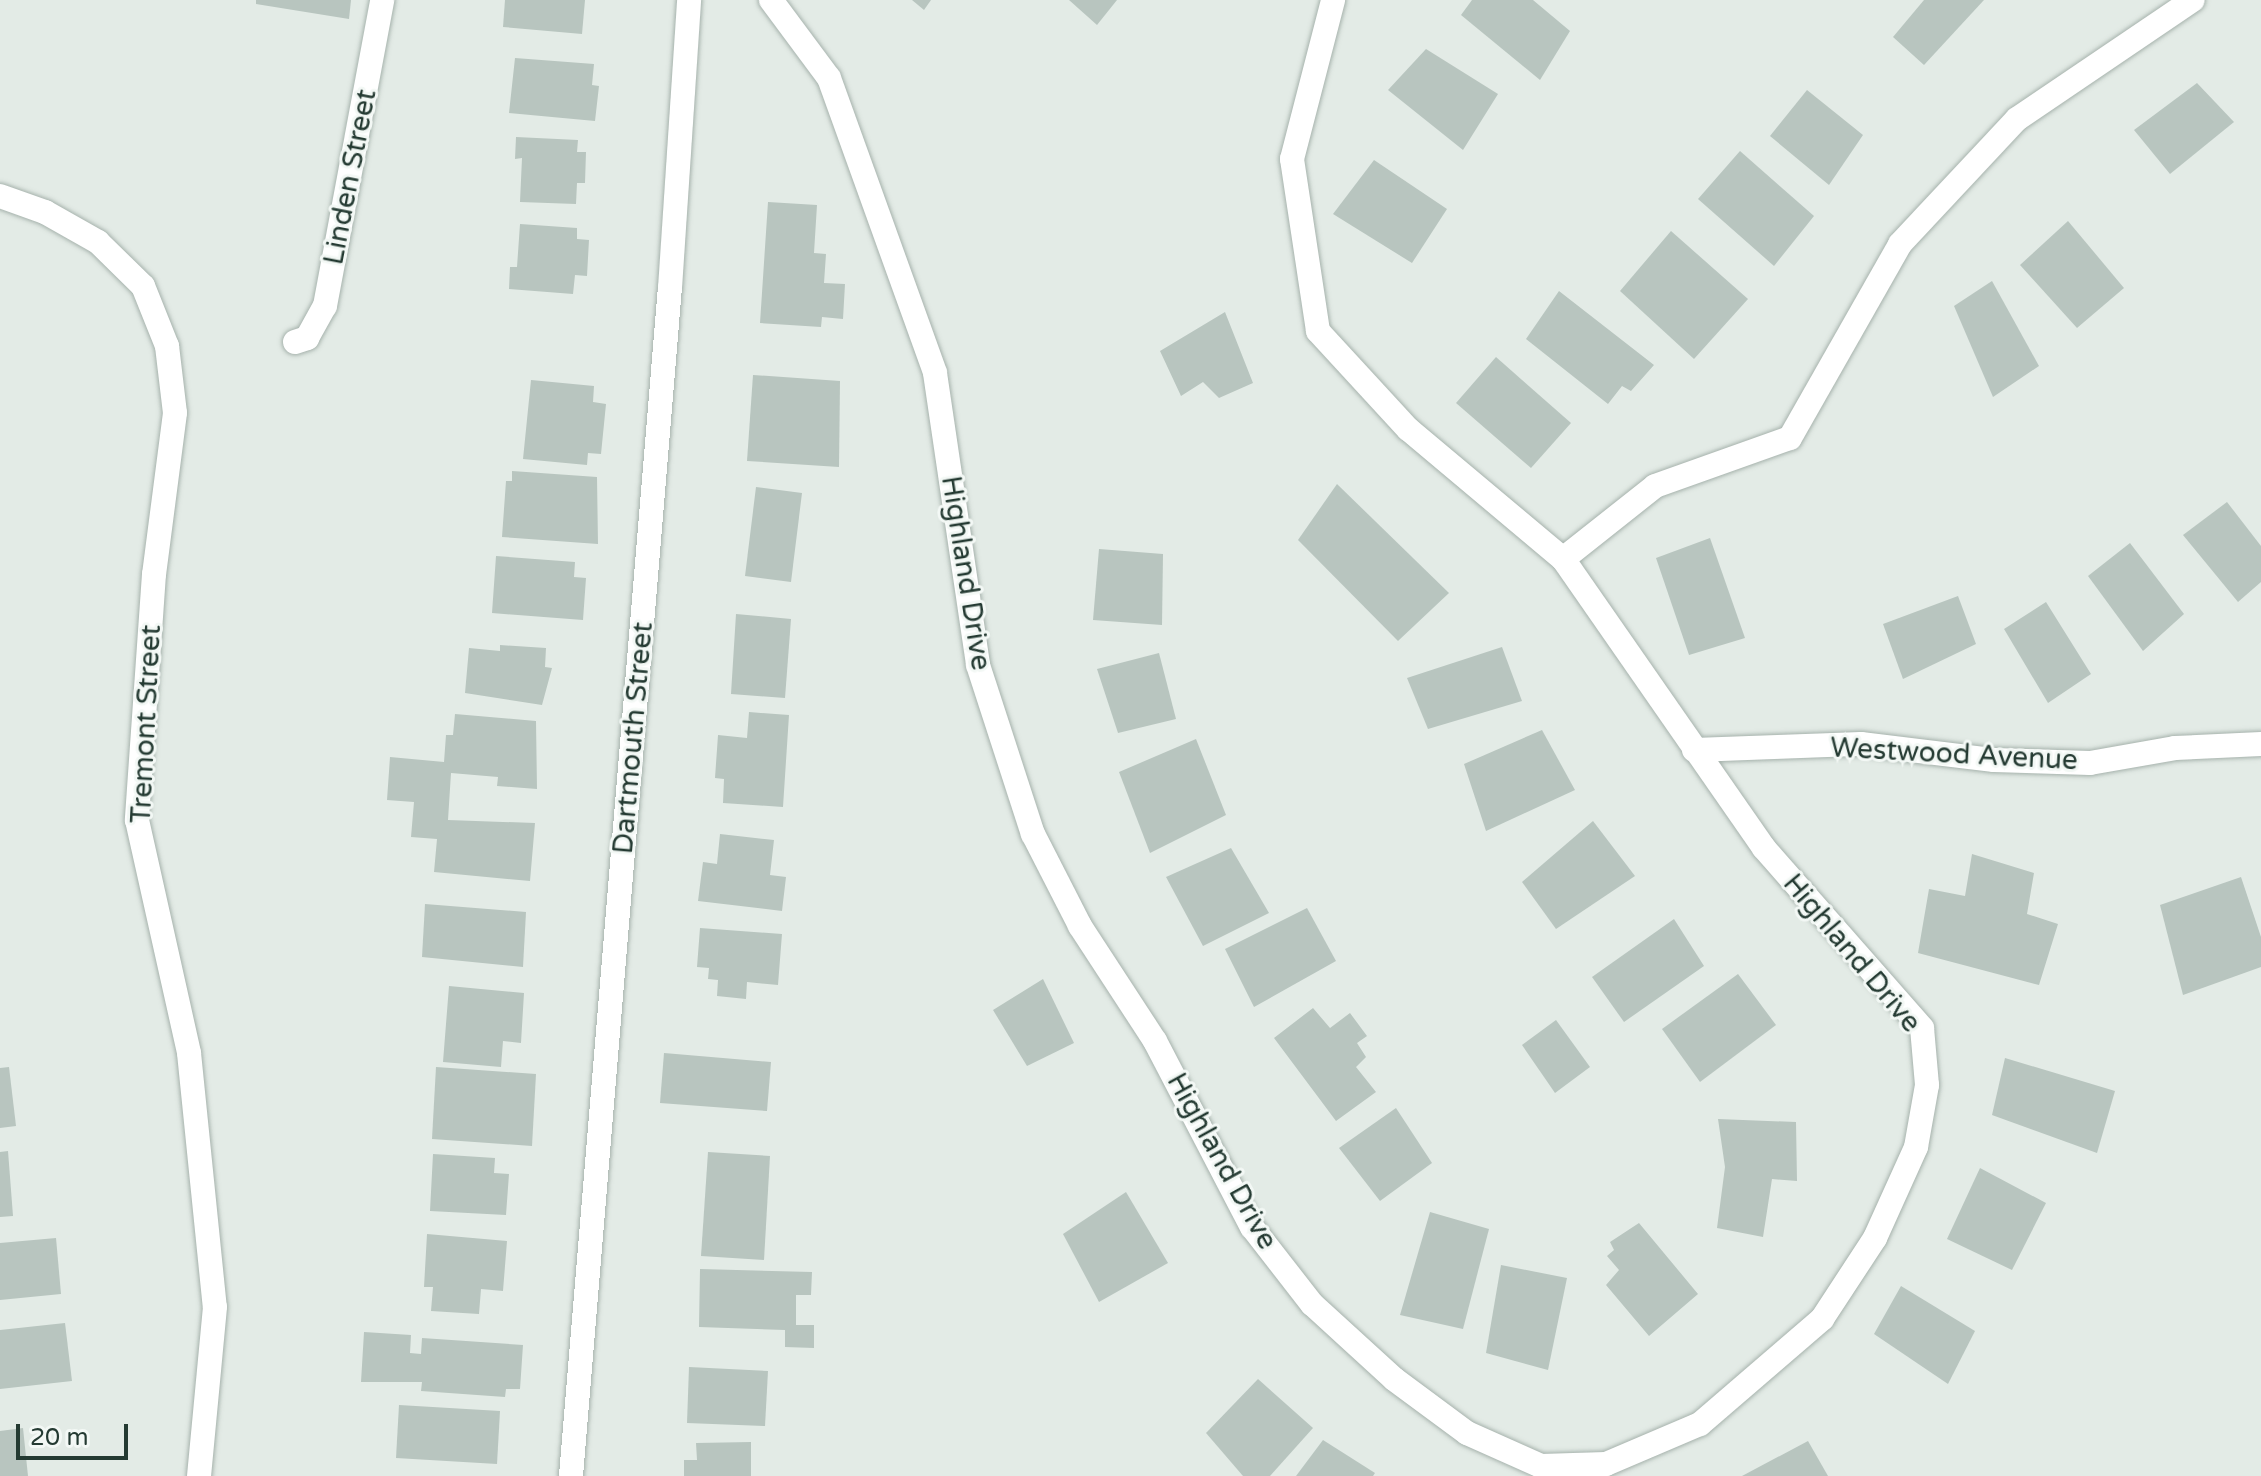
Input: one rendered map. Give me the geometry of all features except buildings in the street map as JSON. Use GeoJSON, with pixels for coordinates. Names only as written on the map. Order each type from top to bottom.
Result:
{"type":"FeatureCollection","features":[{"type":"Feature","properties":{"kind":"street","name":"Linden Street"},"geometry":{"type":"LineString","coordinates":[[295,342],[307,338],[325,306],[382,0]]}},
{"type":"Feature","properties":{"kind":"street","name":"Dartmouth Street"},"geometry":{"type":"LineString","coordinates":[[571,1476],[670,288],[689,0]]}},
{"type":"Feature","properties":{"kind":"street","name":"Highland Drive"},"geometry":{"type":"LineString","coordinates":[[771,0],[829,78],[935,373],[978,665],[1033,834],[1080,926],[1155,1041],[1252,1227],[1312,1304],[1394,1379],[1467,1433],[1541,1466],[1606,1464],[1700,1424],[1752,1383],[1822,1319],[1875,1238],[1916,1147],[1927,1085],[1922,1028],[1764,848],[1563,559]]}},
{"type":"Feature","properties":{"kind":"street"},"geometry":{"type":"LineString","coordinates":[[1333,0],[1292,159],[1318,331],[1408,429],[1563,559],[1655,486],[1790,438],[1900,244],[2017,119],[2193,0]]}},
{"type":"Feature","properties":{"kind":"street","name":"Tremont Street"},"geometry":{"type":"LineString","coordinates":[[0,196],[45,212],[98,242],[143,286],[167,346],[175,413],[154,574],[137,820],[189,1053],[215,1307],[199,1476]]}},
{"type":"Feature","properties":{"kind":"street","name":"Westwood Avenue"},"geometry":{"type":"LineString","coordinates":[[1694,750],[1861,744],[1994,760],[2090,763],[2175,748],[2261,744]]}}]}
